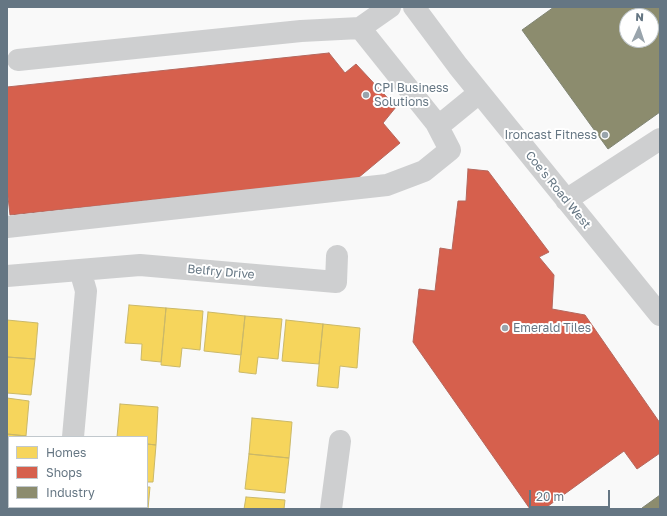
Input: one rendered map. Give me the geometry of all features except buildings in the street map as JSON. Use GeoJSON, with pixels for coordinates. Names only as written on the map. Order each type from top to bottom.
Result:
{"type":"FeatureCollection","features":[{"type":"Feature","properties":{"kind":"street"},"geometry":{"type":"LineString","coordinates":[[18,60],[301,31],[360,28],[390,7]]}},
{"type":"Feature","properties":{"kind":"street","name":"Coe's Road West"},"geometry":{"type":"LineString","coordinates":[[414,7],[479,93],[660,316]]}},
{"type":"Feature","properties":{"kind":"street"},"geometry":{"type":"LineString","coordinates":[[7,227],[387,185],[424,171],[450,150],[436,123],[360,28]]}},
{"type":"Feature","properties":{"kind":"street"},"geometry":{"type":"LineString","coordinates":[[436,123],[446,120],[479,93]]}},
{"type":"Feature","properties":{"kind":"street"},"geometry":{"type":"LineString","coordinates":[[566,200],[660,139]]}},
{"type":"Feature","properties":{"kind":"street","name":"Belfry Drive"},"geometry":{"type":"LineString","coordinates":[[7,276],[140,265],[336,282],[337,256]]}},
{"type":"Feature","properties":{"kind":"street"},"geometry":{"type":"LineString","coordinates":[[73,436],[86,291],[80,270]]}},
{"type":"Feature","properties":{"kind":"street"},"geometry":{"type":"LineString","coordinates":[[331,509],[340,441]]}},
{"type":"Feature","properties":{"kind":"place","name":"CPI Business Solutions"},"geometry":{"type":"Point","coordinates":[366,95]}},
{"type":"Feature","properties":{"kind":"place","name":"Ironcast Fitness"},"geometry":{"type":"Point","coordinates":[605,135]}},
{"type":"Feature","properties":{"kind":"place","name":"Emerald Tiles"},"geometry":{"type":"Point","coordinates":[505,328]}}]}
